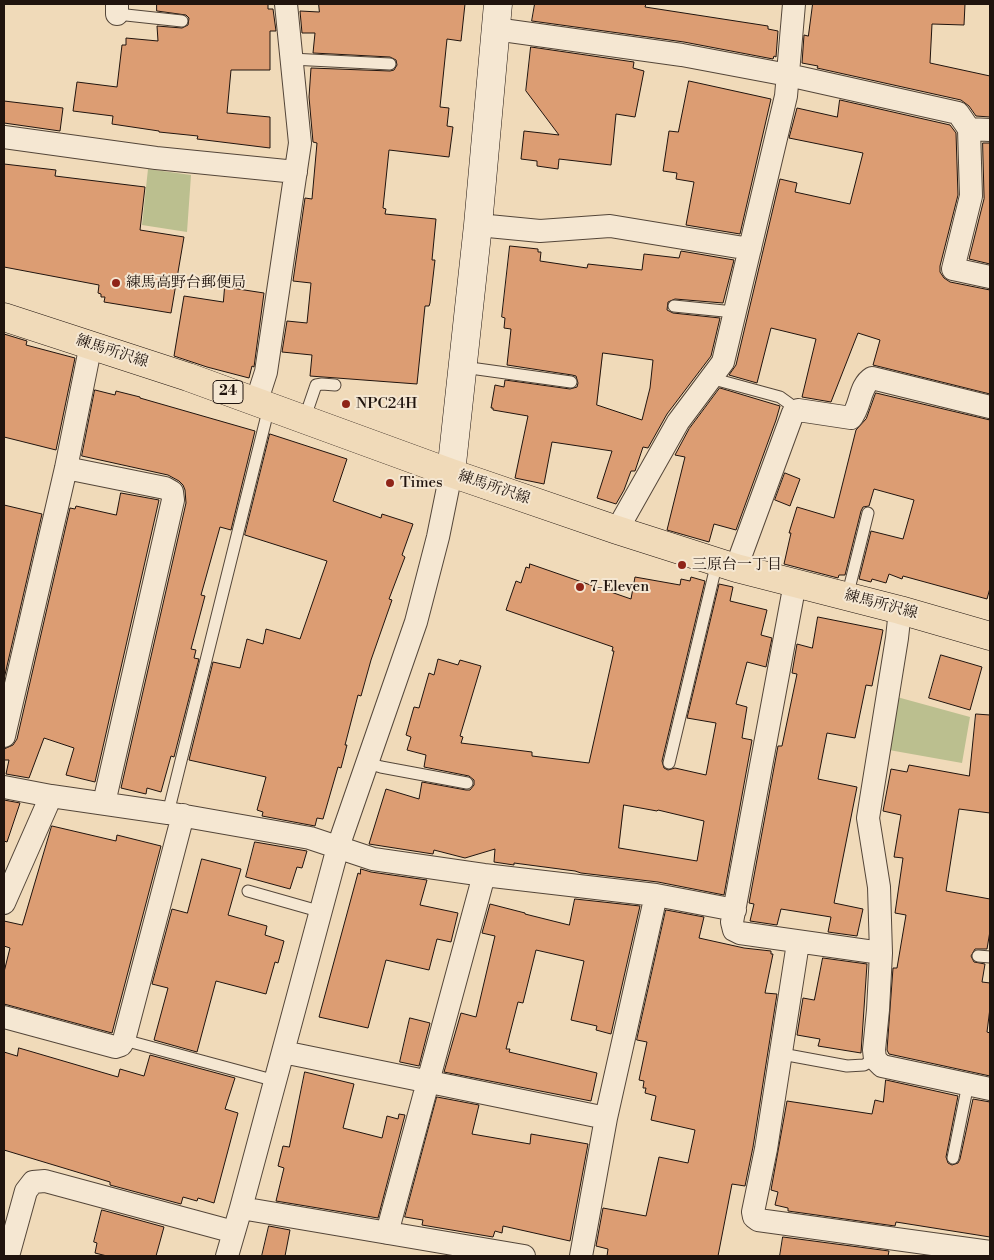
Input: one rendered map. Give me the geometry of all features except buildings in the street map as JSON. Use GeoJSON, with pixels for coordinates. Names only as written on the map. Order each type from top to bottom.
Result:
{"type":"FeatureCollection","features":[{"type":"Feature","properties":{"kind":"main road","name":"練馬所沢線"},"geometry":{"type":"LineString","coordinates":[[4,317],[188,377],[451,473],[617,530],[727,565],[900,610],[990,636]]}},
{"type":"Feature","properties":{"kind":"street"},"geometry":{"type":"LineString","coordinates":[[262,405],[300,143],[286,4]]}},
{"type":"Feature","properties":{"kind":"street"},"geometry":{"type":"LineString","coordinates":[[617,530],[678,422],[723,362],[786,96],[794,4]]}},
{"type":"Feature","properties":{"kind":"street"},"geometry":{"type":"LineString","coordinates":[[227,1256],[322,912],[338,847],[416,622],[438,537],[451,473],[463,367],[478,225],[496,16],[788,75],[958,113],[979,129],[971,196],[954,269],[990,277]]}},
{"type":"Feature","properties":{"kind":"street"},"geometry":{"type":"LineString","coordinates":[[4,137],[156,158],[296,172]]}},
{"type":"Feature","properties":{"kind":"street"},"geometry":{"type":"LineString","coordinates":[[478,225],[540,231],[610,226],[750,249]]}},
{"type":"Feature","properties":{"kind":"street"},"geometry":{"type":"LineString","coordinates":[[4,736],[66,468],[91,344]]}},
{"type":"Feature","properties":{"kind":"street"},"geometry":{"type":"LineString","coordinates":[[727,565],[793,413],[798,410],[851,418],[856,413],[867,381],[872,378],[990,408]]}},
{"type":"Feature","properties":{"kind":"street"},"geometry":{"type":"LineString","coordinates":[[66,468],[165,488],[172,492],[173,500],[104,804]]}},
{"type":"Feature","properties":{"kind":"street"},"geometry":{"type":"LineString","coordinates":[[796,583],[732,922],[734,930],[740,933],[881,954]]}},
{"type":"Feature","properties":{"kind":"street"},"geometry":{"type":"LineString","coordinates":[[900,610],[868,818],[879,887],[881,954],[874,1050],[875,1059],[882,1066],[990,1089]]}},
{"type":"Feature","properties":{"kind":"street"},"geometry":{"type":"LineString","coordinates":[[4,787],[51,796],[176,814],[310,838],[373,859],[484,875],[656,895],[735,910]]}},
{"type":"Feature","properties":{"kind":"street"},"geometry":{"type":"LineString","coordinates":[[4,903],[51,796]]}},
{"type":"Feature","properties":{"kind":"street"},"geometry":{"type":"LineString","coordinates":[[4,1017],[115,1047],[121,1045],[124,1040],[176,814]]}},
{"type":"Feature","properties":{"kind":"street"},"geometry":{"type":"LineString","coordinates":[[386,1233],[484,875]]}},
{"type":"Feature","properties":{"kind":"street"},"geometry":{"type":"LineString","coordinates":[[581,1256],[606,1118],[656,895]]}},
{"type":"Feature","properties":{"kind":"street"},"geometry":{"type":"LineString","coordinates":[[798,943],[782,1054],[753,1212],[754,1218],[990,1252]]}},
{"type":"Feature","properties":{"kind":"street"},"geometry":{"type":"LineString","coordinates":[[283,1052],[606,1118]]}},
{"type":"Feature","properties":{"kind":"street"},"geometry":{"type":"LineString","coordinates":[[8,1256],[26,1191],[33,1182],[45,1181],[234,1232]]}},
{"type":"Feature","properties":{"kind":"street"},"geometry":{"type":"LineString","coordinates":[[241,1208],[524,1256]]}},
{"type":"Feature","properties":{"kind":"lane"},"geometry":{"type":"LineString","coordinates":[[117,9],[182,21]]}},
{"type":"Feature","properties":{"kind":"lane"},"geometry":{"type":"LineString","coordinates":[[291,59],[390,64]]}},
{"type":"Feature","properties":{"kind":"lane"},"geometry":{"type":"LineString","coordinates":[[674,306],[734,312]]}},
{"type":"Feature","properties":{"kind":"lane"},"geometry":{"type":"LineString","coordinates":[[463,367],[571,382]]}},
{"type":"Feature","properties":{"kind":"lane"},"geometry":{"type":"LineString","coordinates":[[710,378],[780,397],[798,410]]}},
{"type":"Feature","properties":{"kind":"lane"},"geometry":{"type":"LineString","coordinates":[[304,420],[316,385],[335,386]]}},
{"type":"Feature","properties":{"kind":"lane"},"geometry":{"type":"LineString","coordinates":[[176,814],[262,405]]}},
{"type":"Feature","properties":{"kind":"lane"},"geometry":{"type":"LineString","coordinates":[[848,596],[868,513]]}},
{"type":"Feature","properties":{"kind":"lane"},"geometry":{"type":"LineString","coordinates":[[669,764],[727,565]]}},
{"type":"Feature","properties":{"kind":"lane"},"geometry":{"type":"LineString","coordinates":[[368,763],[467,782]]}},
{"type":"Feature","properties":{"kind":"lane"},"geometry":{"type":"LineString","coordinates":[[248,891],[322,912]]}},
{"type":"Feature","properties":{"kind":"lane"},"geometry":{"type":"LineString","coordinates":[[124,1040],[276,1081]]}},
{"type":"Feature","properties":{"kind":"lane"},"geometry":{"type":"LineString","coordinates":[[782,1054],[847,1066],[864,1065],[875,1059]]}},
{"type":"Feature","properties":{"kind":"lane"},"geometry":{"type":"LineString","coordinates":[[953,1158],[968,1084]]}},
{"type":"Feature","properties":{"kind":"green space"},"geometry":{"type":"Polygon","coordinates":[[[148,169],[191,175],[187,232],[142,225],[148,169]]]}},
{"type":"Feature","properties":{"kind":"green space"},"geometry":{"type":"Polygon","coordinates":[[[897,697],[970,717],[962,763],[889,750],[897,697]]]}},
{"type":"Feature","properties":{"kind":"place","name":"練馬高野台郵便局"},"geometry":{"type":"Point","coordinates":[116,283]}},
{"type":"Feature","properties":{"kind":"place","name":"NPC24H"},"geometry":{"type":"Point","coordinates":[346,404]}},
{"type":"Feature","properties":{"kind":"place","name":"Times"},"geometry":{"type":"Point","coordinates":[390,483]}},
{"type":"Feature","properties":{"kind":"place","name":"三原台一丁目"},"geometry":{"type":"Point","coordinates":[682,565]}},
{"type":"Feature","properties":{"kind":"place","name":"7-Eleven"},"geometry":{"type":"Point","coordinates":[580,587]}}]}
